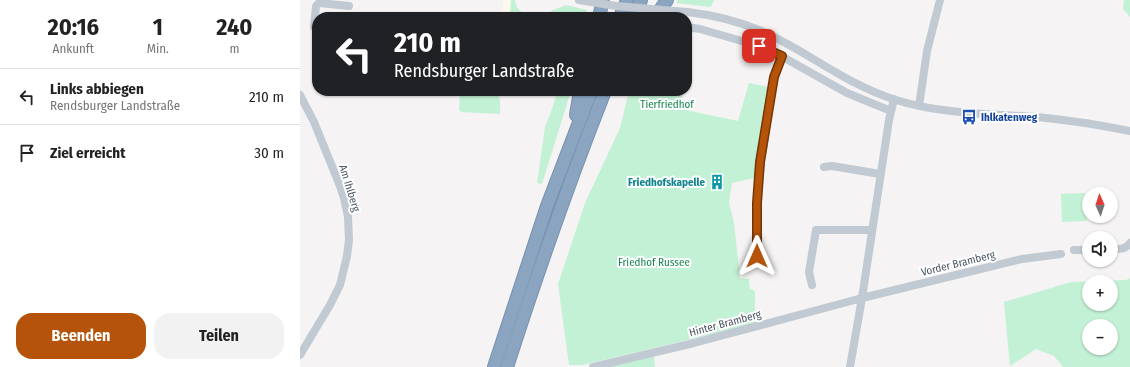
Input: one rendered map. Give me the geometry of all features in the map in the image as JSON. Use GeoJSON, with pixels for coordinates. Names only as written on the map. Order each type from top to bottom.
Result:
{"type":"FeatureCollection","features":[{"type":"Feature","properties":{"kind":"highway"},"geometry":{"type":"LineString","coordinates":[[600,12],[603,0]]}},
{"type":"Feature","properties":{"kind":"highway"},"geometry":{"type":"LineString","coordinates":[[622,12],[627,0]]}},
{"type":"Feature","properties":{"kind":"highway"},"geometry":{"type":"LineString","coordinates":[[636,12],[641,0]]}},
{"type":"Feature","properties":{"kind":"highway"},"geometry":{"type":"LineString","coordinates":[[659,12],[667,0]]}},
{"type":"Feature","properties":{"kind":"highway"},"geometry":{"type":"LineString","coordinates":[[570,144],[579,96]]}},
{"type":"Feature","properties":{"kind":"highway"},"geometry":{"type":"LineString","coordinates":[[494,367],[543,220],[588,96]]}},
{"type":"Feature","properties":{"kind":"highway"},"geometry":{"type":"LineString","coordinates":[[507,367],[528,300],[582,148],[603,96]]}},
{"type":"Feature","properties":{"kind":"highway"},"geometry":{"type":"LineString","coordinates":[[582,148],[608,96]]}},
{"type":"Feature","properties":{"kind":"street"},"geometry":{"type":"LineString","coordinates":[[578,0],[616,6],[688,12]]}},
{"type":"Feature","properties":{"kind":"street"},"geometry":{"type":"LineString","coordinates":[[919,106],[927,51],[940,0]]}},
{"type":"Feature","properties":{"kind":"street"},"geometry":{"type":"LineString","coordinates":[[315,12],[316,6],[321,2],[349,6]]}},
{"type":"Feature","properties":{"kind":"street"},"geometry":{"type":"LineString","coordinates":[[692,13],[726,19],[754,28],[790,45],[850,81],[894,99],[919,106],[962,112],[1052,119],[1130,131]]}},
{"type":"Feature","properties":{"kind":"street"},"geometry":{"type":"LineString","coordinates":[[692,28],[759,46],[782,56],[847,93],[891,111]]}},
{"type":"Feature","properties":{"kind":"street"},"geometry":{"type":"LineString","coordinates":[[757,256],[757,203],[760,162],[774,77],[782,56]]}},
{"type":"Feature","properties":{"kind":"street","name":"Am Ihlberg"},"geometry":{"type":"LineString","coordinates":[[300,95],[314,122],[340,186],[348,217],[349,240],[346,263],[340,285],[330,305],[300,355]]}},
{"type":"Feature","properties":{"kind":"street"},"geometry":{"type":"LineString","coordinates":[[850,367],[862,298],[880,174],[894,99]]}},
{"type":"Feature","properties":{"kind":"street"},"geometry":{"type":"LineString","coordinates":[[824,167],[832,166],[880,174]]}},
{"type":"Feature","properties":{"kind":"street"},"geometry":{"type":"LineString","coordinates":[[812,285],[809,272],[816,230],[872,230]]}},
{"type":"Feature","properties":{"kind":"street"},"geometry":{"type":"LineString","coordinates":[[1118,248],[1126,247],[1130,243]]}},
{"type":"Feature","properties":{"kind":"street"},"geometry":{"type":"LineString","coordinates":[[1074,250],[1082,250]]}},
{"type":"Feature","properties":{"kind":"street","name":"Vorder Bramberg"},"geometry":{"type":"LineString","coordinates":[[862,298],[1022,259],[1061,254]]}},
{"type":"Feature","properties":{"kind":"street","name":"Hinter Bramberg"},"geometry":{"type":"LineString","coordinates":[[593,367],[694,343],[862,298]]}},
{"type":"Feature","properties":{"kind":"shaded area"},"geometry":{"type":"Polygon","coordinates":[[[503,0],[511,0],[510,12],[502,12],[503,0]]]}},
{"type":"Feature","properties":{"kind":"green space"},"geometry":{"type":"Polygon","coordinates":[[[511,0],[515,0],[516,5],[522,12],[510,12],[511,0]]]}},
{"type":"Feature","properties":{"kind":"green space"},"geometry":{"type":"Polygon","coordinates":[[[678,0],[714,0],[711,7],[676,3],[678,0]]]}},
{"type":"Feature","properties":{"kind":"green space"},"geometry":{"type":"Polygon","coordinates":[[[1124,0],[1130,0],[1130,17],[1123,9],[1124,0]]]}},
{"type":"Feature","properties":{"kind":"green space"},"geometry":{"type":"Polygon","coordinates":[[[566,5],[587,10],[587,12],[551,11],[566,5]]]}},
{"type":"Feature","properties":{"kind":"green space","name":"Friedhof Russee"},"geometry":{"type":"Polygon","coordinates":[[[749,83],[769,87],[754,178],[732,183],[729,202],[734,223],[740,278],[749,279],[750,289],[755,291],[755,324],[582,365],[569,365],[558,284],[585,203],[620,128],[628,96],[682,96],[681,109],[738,121],[749,83]]]}},
{"type":"Feature","properties":{"kind":"green space"},"geometry":{"type":"Polygon","coordinates":[[[460,96],[498,96],[499,98],[500,114],[461,112],[459,110],[460,96]]]}},
{"type":"Feature","properties":{"kind":"green space"},"geometry":{"type":"Polygon","coordinates":[[[556,96],[569,96],[542,184],[537,183],[545,127],[556,96]]]}},
{"type":"Feature","properties":{"kind":"green space"},"geometry":{"type":"Polygon","coordinates":[[[1082,193],[1082,221],[1062,222],[1061,194],[1082,193]]]}},
{"type":"Feature","properties":{"kind":"green space"},"geometry":{"type":"Polygon","coordinates":[[[1130,278],[1130,367],[1063,367],[1054,356],[1036,349],[1010,366],[1004,302],[1071,282],[1082,282],[1082,311],[1118,311],[1118,280],[1126,280],[1130,278]]]}},
{"type":"Feature","properties":{"kind":"green space"},"geometry":{"type":"Polygon","coordinates":[[[654,356],[655,367],[607,367],[654,356]]]}},
{"type":"Feature","properties":{"kind":"place","name":"Ihlkatenweg"},"geometry":{"type":"Point","coordinates":[969,117]}},
{"type":"Feature","properties":{"kind":"place","name":"Friedhofskapelle"},"geometry":{"type":"Point","coordinates":[717,182]}},
{"type":"Feature","properties":{"kind":"route"},"geometry":{"type":"LineString","coordinates":[[757,256],[757,203],[760,162],[774,77],[782,56],[759,46]]}},
{"type":"Feature","properties":{"kind":"park label","name":"Tierfriedhof"},"geometry":{"type":"Point","coordinates":[667,104]}}]}
